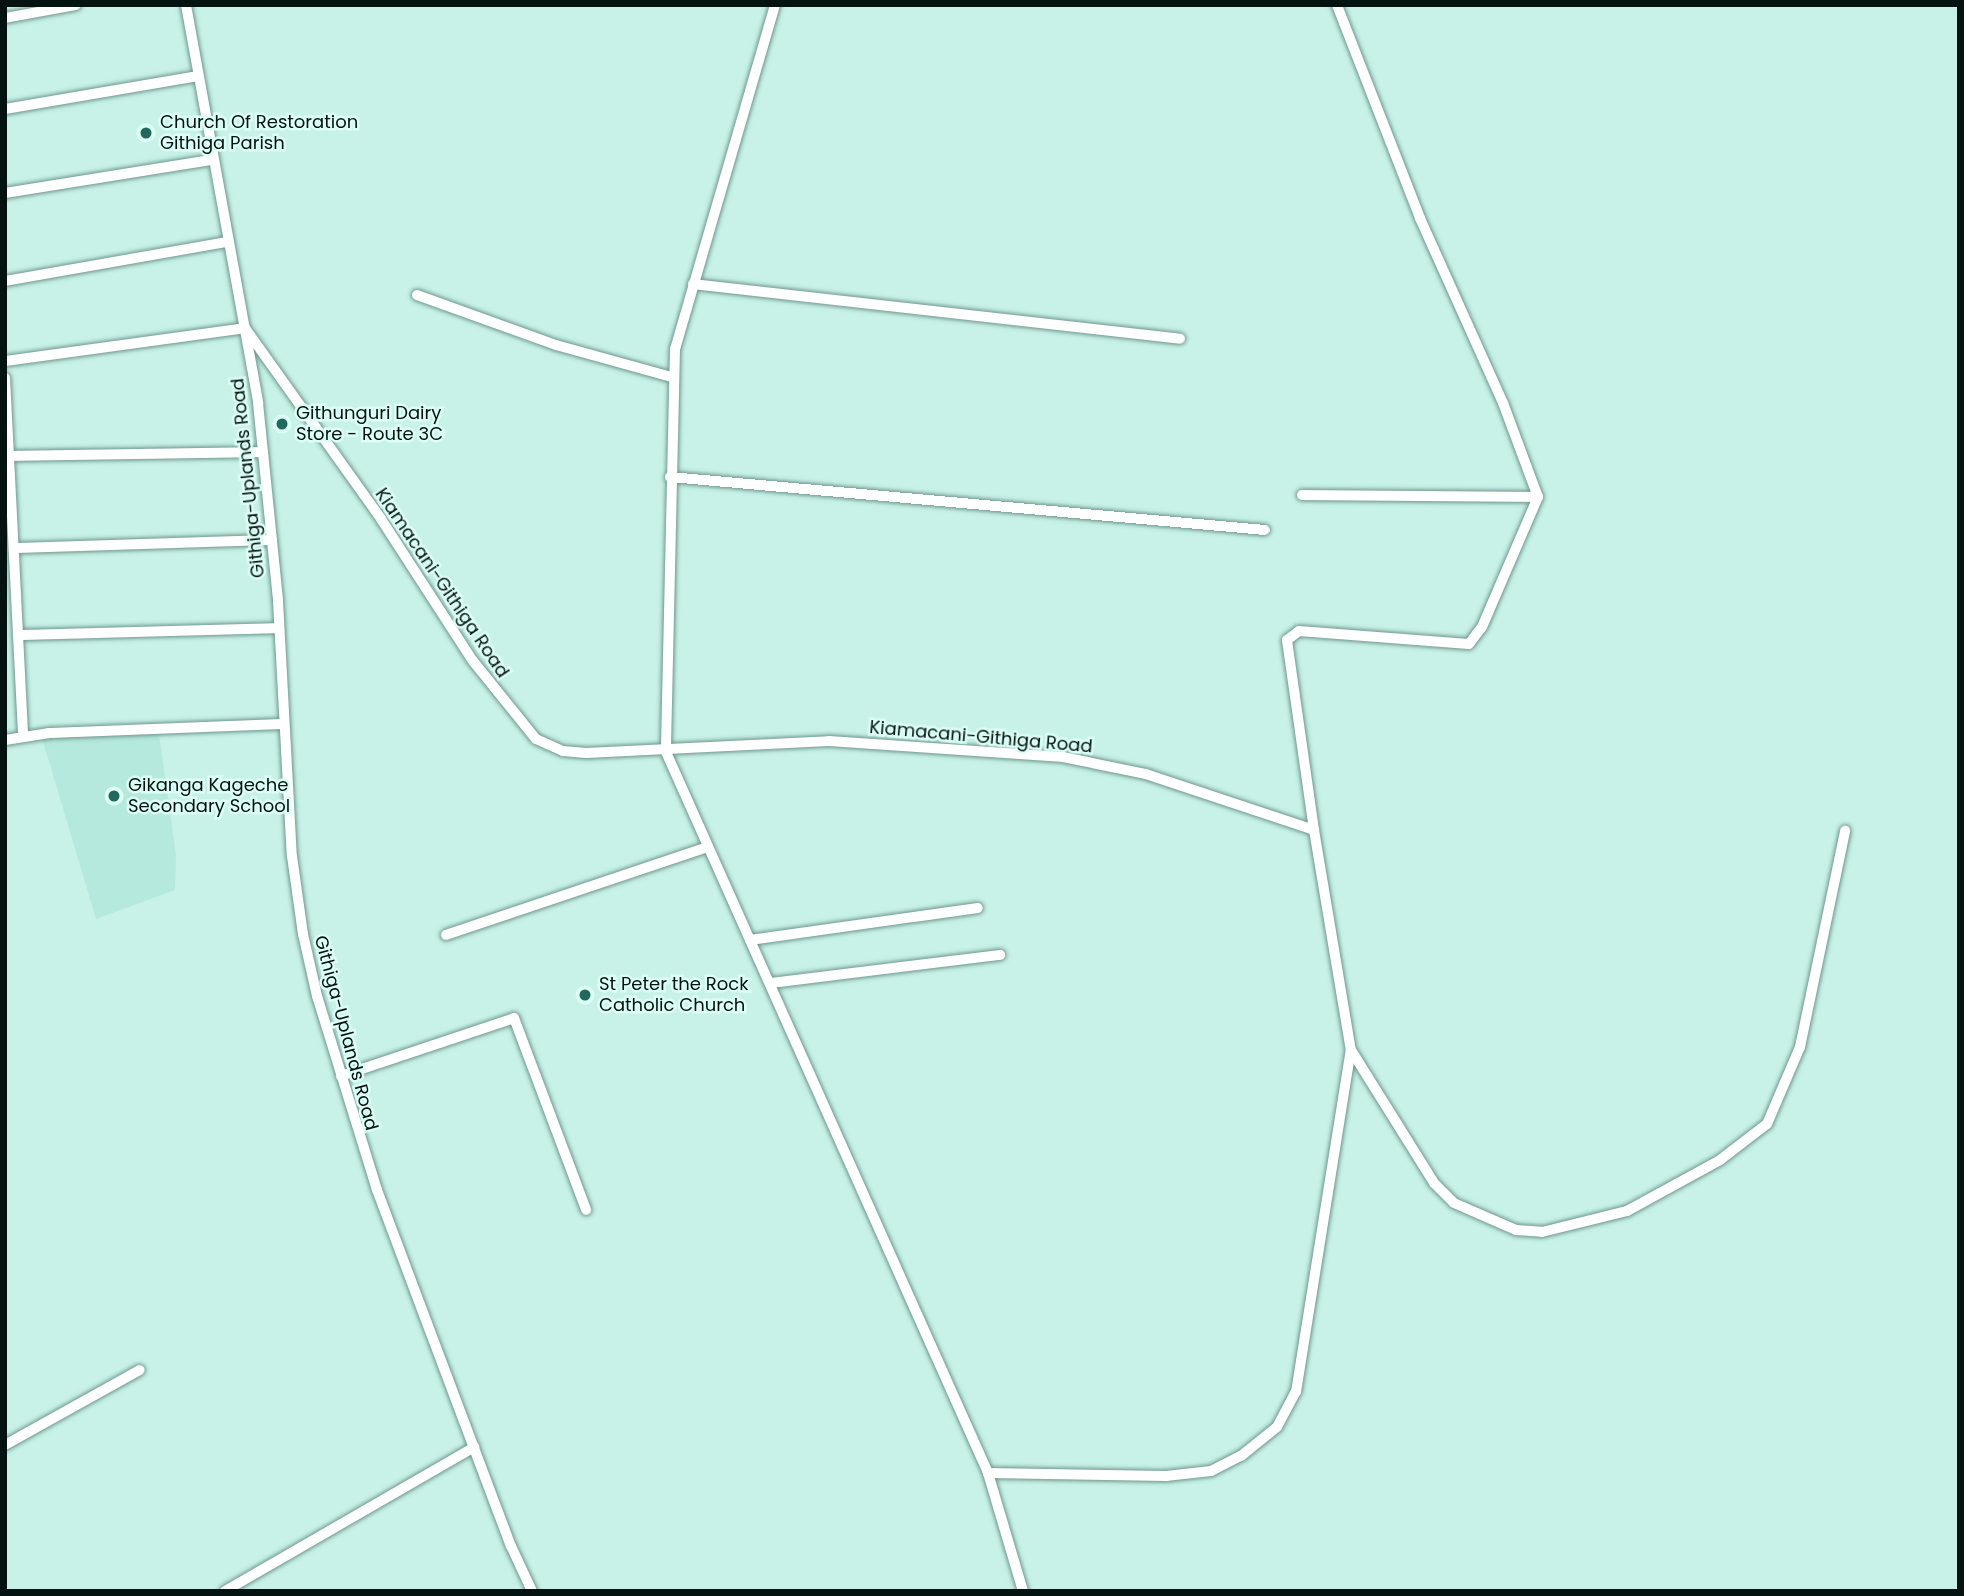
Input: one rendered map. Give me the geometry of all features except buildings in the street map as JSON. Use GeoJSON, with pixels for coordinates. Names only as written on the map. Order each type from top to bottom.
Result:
{"type":"FeatureCollection","features":[{"type":"Feature","properties":{"kind":"street"},"geometry":{"type":"LineString","coordinates":[[5,18],[76,5]]}},
{"type":"Feature","properties":{"kind":"street","name":"Kiamacani-Githiga Road"},"geometry":{"type":"LineString","coordinates":[[186,5],[212,160],[245,328],[336,453],[473,661],[521,726],[536,739],[563,751],[666,752],[709,746],[829,741],[1063,757],[1146,774],[1314,830]]}},
{"type":"Feature","properties":{"kind":"street"},"geometry":{"type":"LineString","coordinates":[[775,5],[693,284],[671,377],[666,752],[988,1473],[1023,1591]]}},
{"type":"Feature","properties":{"kind":"street"},"geometry":{"type":"LineString","coordinates":[[988,1473],[1166,1476],[1210,1471],[1241,1456],[1277,1427],[1296,1392],[1351,1050],[1314,830],[1287,640],[1299,631],[1469,644],[1482,627],[1538,497],[1503,403],[1410,194],[1337,5]]}},
{"type":"Feature","properties":{"kind":"street"},"geometry":{"type":"LineString","coordinates":[[5,108],[198,76]]}},
{"type":"Feature","properties":{"kind":"street"},"geometry":{"type":"LineString","coordinates":[[5,193],[212,160]]}},
{"type":"Feature","properties":{"kind":"street"},"geometry":{"type":"LineString","coordinates":[[5,281],[227,242]]}},
{"type":"Feature","properties":{"kind":"street"},"geometry":{"type":"LineString","coordinates":[[693,284],[1180,339]]}},
{"type":"Feature","properties":{"kind":"street"},"geometry":{"type":"LineString","coordinates":[[417,295],[533,337],[671,377]]}},
{"type":"Feature","properties":{"kind":"street"},"geometry":{"type":"LineString","coordinates":[[5,361],[245,328]]}},
{"type":"Feature","properties":{"kind":"street","name":"Githiga-Uplands Road"},"geometry":{"type":"LineString","coordinates":[[245,328],[263,452],[272,540],[282,724],[303,934],[341,1076],[376,1190],[532,1591]]}},
{"type":"Feature","properties":{"kind":"street"},"geometry":{"type":"LineString","coordinates":[[5,378],[23,736]]}},
{"type":"Feature","properties":{"kind":"street"},"geometry":{"type":"LineString","coordinates":[[9,456],[263,452]]}},
{"type":"Feature","properties":{"kind":"street"},"geometry":{"type":"LineString","coordinates":[[670,477],[1265,530]]}},
{"type":"Feature","properties":{"kind":"street"},"geometry":{"type":"LineString","coordinates":[[1302,495],[1538,497]]}},
{"type":"Feature","properties":{"kind":"street"},"geometry":{"type":"LineString","coordinates":[[14,548],[272,540]]}},
{"type":"Feature","properties":{"kind":"street"},"geometry":{"type":"LineString","coordinates":[[18,635],[278,628]]}},
{"type":"Feature","properties":{"kind":"street"},"geometry":{"type":"LineString","coordinates":[[5,740],[23,736],[282,724]]}},
{"type":"Feature","properties":{"kind":"street"},"geometry":{"type":"LineString","coordinates":[[1351,1050],[1412,1154],[1454,1203],[1489,1222],[1542,1232],[1627,1211],[1720,1160],[1757,1133],[1774,1113],[1800,1047],[1845,831]]}},
{"type":"Feature","properties":{"kind":"street"},"geometry":{"type":"LineString","coordinates":[[446,934],[707,847]]}},
{"type":"Feature","properties":{"kind":"street"},"geometry":{"type":"LineString","coordinates":[[750,940],[978,908]]}},
{"type":"Feature","properties":{"kind":"street"},"geometry":{"type":"LineString","coordinates":[[771,983],[1000,955]]}},
{"type":"Feature","properties":{"kind":"street"},"geometry":{"type":"LineString","coordinates":[[341,1076],[514,1018],[586,1210]]}},
{"type":"Feature","properties":{"kind":"street"},"geometry":{"type":"LineString","coordinates":[[5,1445],[140,1370]]}},
{"type":"Feature","properties":{"kind":"street"},"geometry":{"type":"LineString","coordinates":[[225,1591],[474,1447]]}},
{"type":"Feature","properties":{"kind":"shaded area","name":"Gikanga Kageche Secondary School"},"geometry":{"type":"Polygon","coordinates":[[[159,734],[176,855],[175,890],[96,919],[42,738],[159,734]]]}},
{"type":"Feature","properties":{"kind":"place","name":"Church Of Restoration Githiga Parish"},"geometry":{"type":"Point","coordinates":[146,133]}},
{"type":"Feature","properties":{"kind":"place","name":"Githunguri Dairy Store - Route 3C"},"geometry":{"type":"Point","coordinates":[282,424]}},
{"type":"Feature","properties":{"kind":"place","name":"Gikanga Kageche Secondary School"},"geometry":{"type":"Point","coordinates":[114,796]}},
{"type":"Feature","properties":{"kind":"place","name":"St Peter the Rock Catholic Church"},"geometry":{"type":"Point","coordinates":[585,995]}}]}
